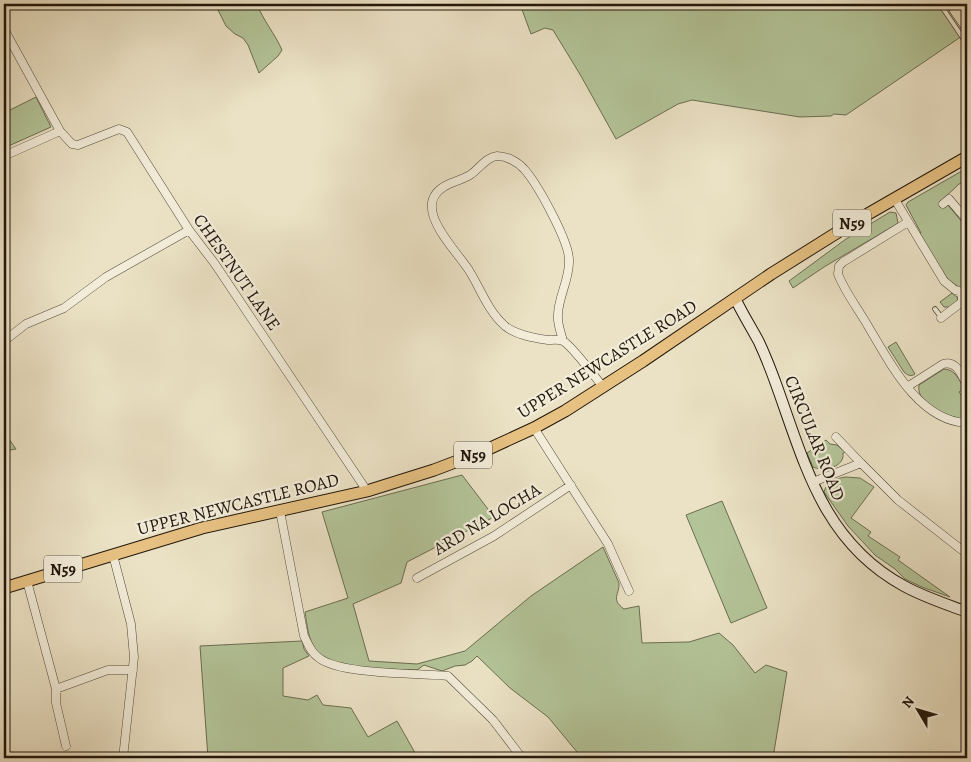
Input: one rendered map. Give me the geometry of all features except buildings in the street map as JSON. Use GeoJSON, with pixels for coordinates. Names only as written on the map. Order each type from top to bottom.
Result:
{"type":"FeatureCollection","features":[{"type":"Feature","properties":{"kind":"main road","name":"UPPER NEWCASTLE ROAD"},"geometry":{"type":"LineString","coordinates":[[4,588],[202,528],[367,491],[434,470],[484,451],[551,419],[603,387],[735,298],[854,222],[967,157]]}},
{"type":"Feature","properties":{"kind":"street","name":"CHESTNUT LANE"},"geometry":{"type":"LineString","coordinates":[[4,29],[60,131],[72,144],[78,145],[119,129],[127,132],[189,230],[215,264],[367,491]]}},
{"type":"Feature","properties":{"kind":"street"},"geometry":{"type":"LineString","coordinates":[[4,156],[60,131]]}},
{"type":"Feature","properties":{"kind":"street"},"geometry":{"type":"LineString","coordinates":[[563,341],[515,332],[502,323],[491,311],[470,271],[442,236],[436,224],[433,207],[439,190],[467,177],[492,157],[498,156],[515,161],[525,169],[547,204],[567,246],[570,259],[568,275],[558,313],[558,324],[563,341],[603,387]]}},
{"type":"Feature","properties":{"kind":"street"},"geometry":{"type":"LineString","coordinates":[[894,198],[944,281],[952,288],[964,293],[962,302],[941,318]]}},
{"type":"Feature","properties":{"kind":"street"},"geometry":{"type":"LineString","coordinates":[[943,204],[949,199],[967,220]]}},
{"type":"Feature","properties":{"kind":"street"},"geometry":{"type":"LineString","coordinates":[[908,222],[843,262],[839,266],[838,274],[882,349],[907,387],[933,412],[950,420],[967,423]]}},
{"type":"Feature","properties":{"kind":"street"},"geometry":{"type":"LineString","coordinates":[[4,341],[26,324],[70,305],[106,277],[189,230]]}},
{"type":"Feature","properties":{"kind":"street","name":"CIRCULAR ROAD"},"geometry":{"type":"LineString","coordinates":[[735,298],[768,362],[812,482],[823,506],[838,529],[871,564],[904,587],[967,612]]}},
{"type":"Feature","properties":{"kind":"street"},"geometry":{"type":"LineString","coordinates":[[907,387],[943,364],[949,363],[954,365],[967,385]]}},
{"type":"Feature","properties":{"kind":"street"},"geometry":{"type":"LineString","coordinates":[[534,428],[608,544],[629,591]]}},
{"type":"Feature","properties":{"kind":"street"},"geometry":{"type":"LineString","coordinates":[[833,439],[861,463],[908,509],[967,554]]}},
{"type":"Feature","properties":{"kind":"street"},"geometry":{"type":"LineString","coordinates":[[812,482],[861,463]]}},
{"type":"Feature","properties":{"kind":"street","name":"ARD NA LOCHA"},"geometry":{"type":"LineString","coordinates":[[417,578],[494,536],[570,485]]}},
{"type":"Feature","properties":{"kind":"street"},"geometry":{"type":"LineString","coordinates":[[280,511],[304,636],[312,652],[327,663],[349,669],[448,676],[493,720],[522,758]]}},
{"type":"Feature","properties":{"kind":"street"},"geometry":{"type":"LineString","coordinates":[[113,555],[131,624],[134,656],[123,758]]}},
{"type":"Feature","properties":{"kind":"street"},"geometry":{"type":"LineString","coordinates":[[27,581],[56,689],[56,703],[66,746]]}},
{"type":"Feature","properties":{"kind":"street"},"geometry":{"type":"LineString","coordinates":[[56,689],[108,670],[133,670]]}},
{"type":"Feature","properties":{"kind":"lane"},"geometry":{"type":"LineString","coordinates":[[940,4],[967,44]]}},
{"type":"Feature","properties":{"kind":"lane"},"geometry":{"type":"LineString","coordinates":[[935,309],[941,318]]}},
{"type":"Feature","properties":{"kind":"green space"},"geometry":{"type":"Polygon","coordinates":[[[215,4],[257,4],[282,50],[259,73],[248,45],[243,38],[226,26],[215,4]]]}},
{"type":"Feature","properties":{"kind":"green space"},"geometry":{"type":"Polygon","coordinates":[[[520,4],[959,4],[949,11],[965,34],[846,115],[834,114],[831,116],[800,117],[692,100],[678,104],[616,139],[553,30],[545,28],[531,34],[520,4]]]}},
{"type":"Feature","properties":{"kind":"green space"},"geometry":{"type":"Polygon","coordinates":[[[36,97],[51,127],[4,148],[4,113],[36,97]]]}},
{"type":"Feature","properties":{"kind":"green space"},"geometry":{"type":"Polygon","coordinates":[[[967,168],[967,180],[959,184],[940,202],[944,206],[947,204],[967,228],[967,289],[949,281],[919,234],[921,233],[906,205],[908,202],[967,168]]]}},
{"type":"Feature","properties":{"kind":"green space"},"geometry":{"type":"Polygon","coordinates":[[[890,212],[896,213],[898,223],[824,267],[793,288],[789,281],[846,239],[890,212]]]}},
{"type":"Feature","properties":{"kind":"green space"},"geometry":{"type":"Polygon","coordinates":[[[952,293],[958,298],[957,302],[950,307],[944,307],[940,302],[952,293]]]}},
{"type":"Feature","properties":{"kind":"green space"},"geometry":{"type":"Polygon","coordinates":[[[896,342],[914,375],[904,372],[888,347],[896,342]]]}},
{"type":"Feature","properties":{"kind":"green space"},"geometry":{"type":"Polygon","coordinates":[[[944,369],[954,373],[964,388],[959,392],[965,401],[967,400],[967,420],[936,409],[923,399],[919,392],[919,385],[944,369]]]}},
{"type":"Feature","properties":{"kind":"green space"},"geometry":{"type":"Polygon","coordinates":[[[4,432],[16,449],[4,451],[4,432]]]}},
{"type":"Feature","properties":{"kind":"green space"},"geometry":{"type":"Polygon","coordinates":[[[826,440],[830,444],[837,445],[845,452],[843,453],[843,458],[841,462],[833,467],[823,469],[813,467],[807,453],[826,440]]]}},
{"type":"Feature","properties":{"kind":"green space"},"geometry":{"type":"Polygon","coordinates":[[[462,475],[494,517],[407,562],[401,583],[353,604],[369,661],[417,664],[465,651],[531,596],[603,547],[619,583],[617,602],[624,609],[639,606],[642,643],[689,642],[719,633],[733,645],[755,673],[766,665],[787,672],[773,758],[582,758],[548,717],[510,688],[477,656],[465,665],[455,666],[442,671],[424,665],[417,670],[363,668],[334,662],[323,657],[311,641],[305,612],[348,598],[322,512],[462,475]]]}},
{"type":"Feature","properties":{"kind":"green space"},"geometry":{"type":"Polygon","coordinates":[[[845,477],[860,478],[874,487],[851,518],[871,532],[868,536],[900,557],[898,560],[950,597],[905,579],[895,569],[875,555],[848,526],[824,492],[827,485],[832,481],[845,477]]]}},
{"type":"Feature","properties":{"kind":"green space"},"geometry":{"type":"Polygon","coordinates":[[[722,501],[767,608],[731,623],[686,515],[722,501]]]}},
{"type":"Feature","properties":{"kind":"green space"},"geometry":{"type":"Polygon","coordinates":[[[302,641],[304,649],[309,656],[283,668],[283,696],[308,700],[317,695],[323,705],[351,708],[368,737],[397,721],[418,758],[208,758],[200,646],[302,641]]]}}]}
